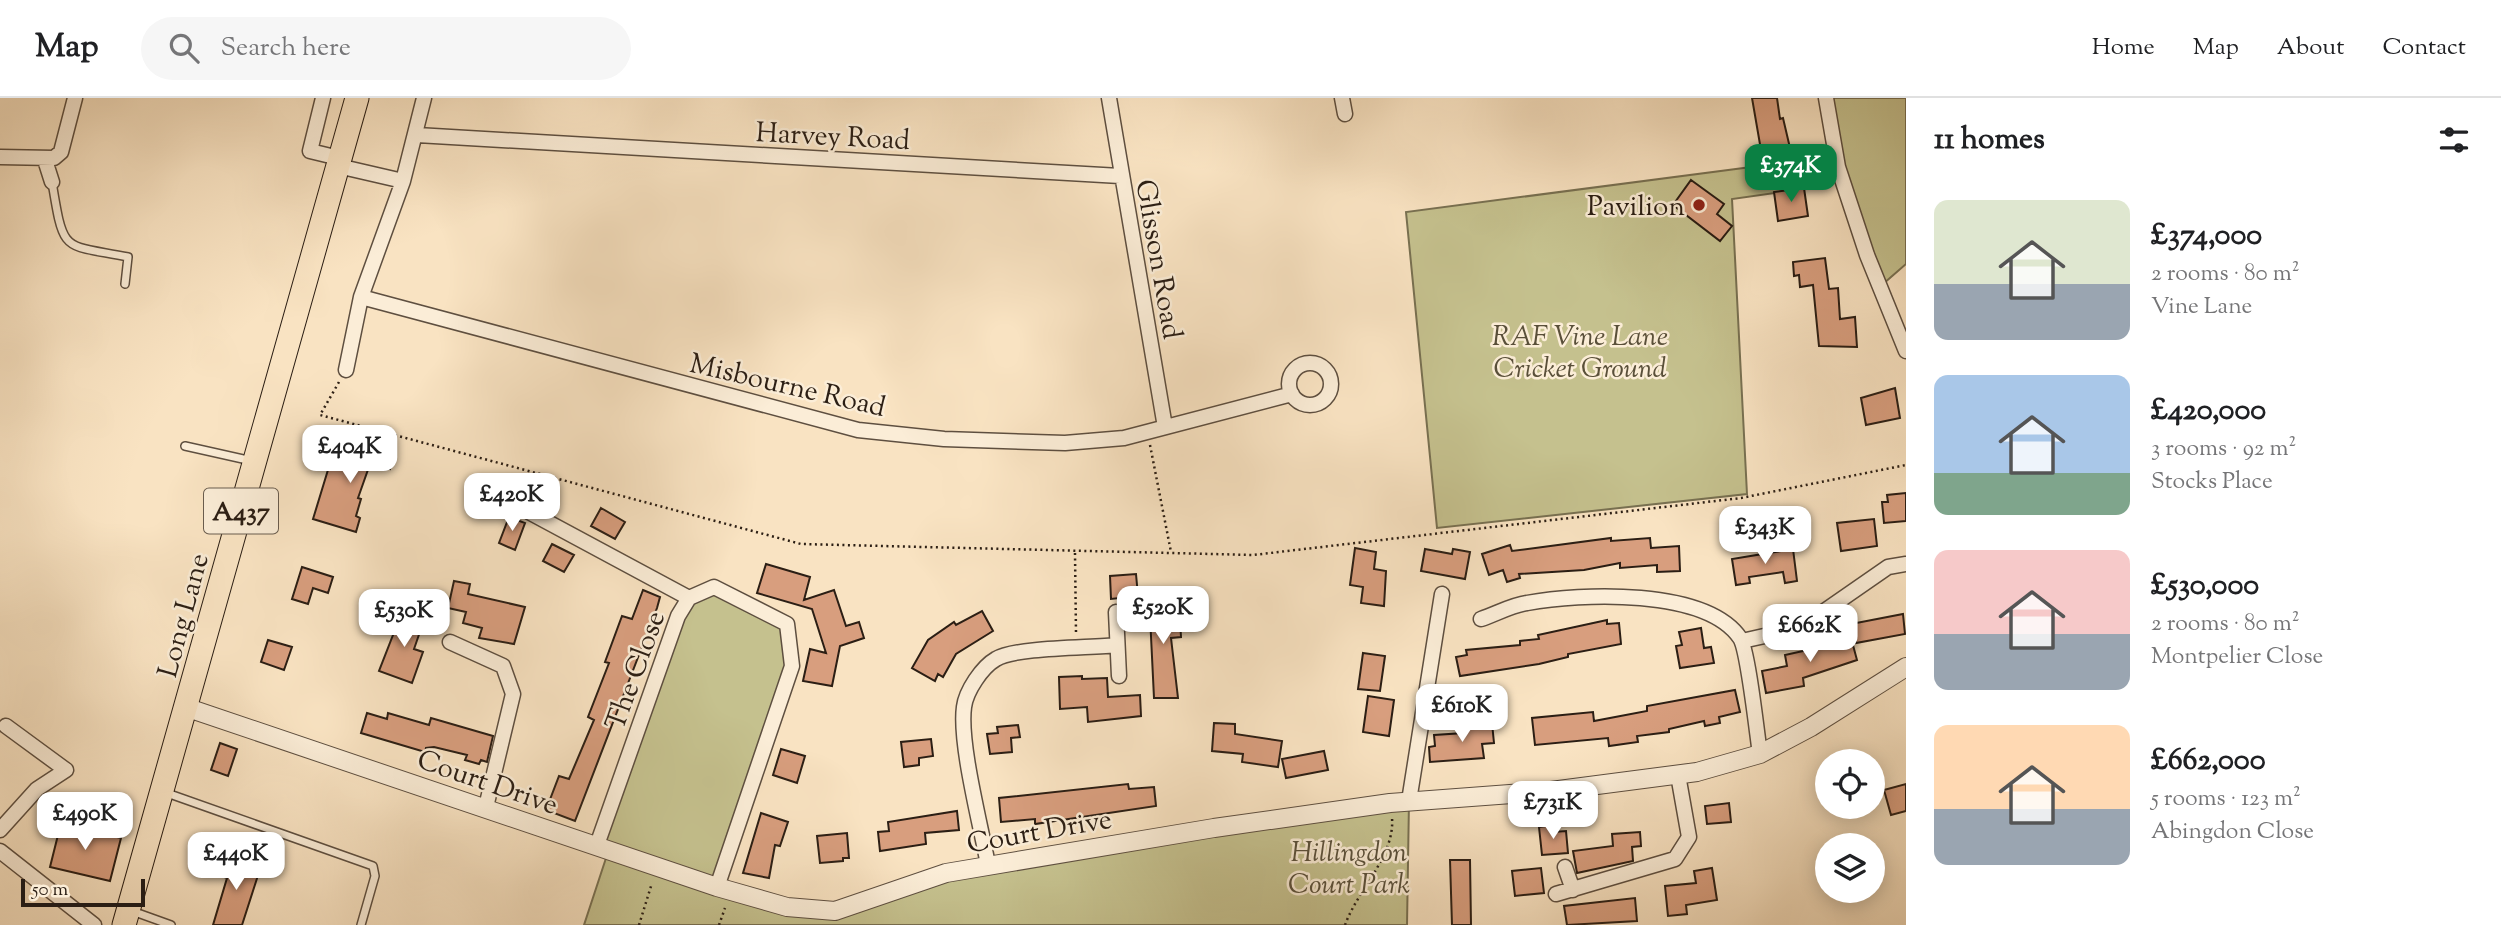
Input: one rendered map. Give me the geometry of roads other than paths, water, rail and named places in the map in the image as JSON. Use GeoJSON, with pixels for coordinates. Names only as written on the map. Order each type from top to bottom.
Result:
{"type":"FeatureCollection","features":[{"type":"Feature","properties":{"kind":"main road","name":"Long Lane"},"geometry":{"type":"LineString","coordinates":[[127,918],[357,98]]}},
{"type":"Feature","properties":{"kind":"street"},"geometry":{"type":"LineString","coordinates":[[0,157],[46,160],[54,158],[61,152],[75,98]]}},
{"type":"Feature","properties":{"kind":"street"},"geometry":{"type":"LineString","coordinates":[[323,98],[310,151],[403,181]]}},
{"type":"Feature","properties":{"kind":"street"},"geometry":{"type":"LineString","coordinates":[[346,370],[362,298],[403,181],[417,135],[424,98]]}},
{"type":"Feature","properties":{"kind":"street","name":"Glisson Road"},"geometry":{"type":"LineString","coordinates":[[1109,98],[1120,176],[1165,427]]}},
{"type":"Feature","properties":{"kind":"street"},"geometry":{"type":"LineString","coordinates":[[1342,98],[1346,114]]}},
{"type":"Feature","properties":{"kind":"street"},"geometry":{"type":"LineString","coordinates":[[1826,98],[1838,167],[1867,256],[1906,351]]}},
{"type":"Feature","properties":{"kind":"street","name":"Harvey Road"},"geometry":{"type":"LineString","coordinates":[[417,135],[1120,176]]}},
{"type":"Feature","properties":{"kind":"street"},"geometry":{"type":"LineString","coordinates":[[46,160],[52,182]]}},
{"type":"Feature","properties":{"kind":"street","name":"Misbourne Road"},"geometry":{"type":"LineString","coordinates":[[362,298],[858,430],[944,439],[1065,443],[1124,438],[1292,394]]}},
{"type":"Feature","properties":{"kind":"street"},"geometry":{"type":"LineString","coordinates":[[529,512],[689,598]]}},
{"type":"Feature","properties":{"kind":"street"},"geometry":{"type":"LineString","coordinates":[[1742,641],[1800,628],[1888,567],[1906,564]]}},
{"type":"Feature","properties":{"kind":"street","name":"The Close"},"geometry":{"type":"LineString","coordinates":[[597,845],[678,616],[689,598],[714,587],[787,624],[792,666],[717,887]]}},
{"type":"Feature","properties":{"kind":"street"},"geometry":{"type":"LineString","coordinates":[[1409,801],[1441,594]]}},
{"type":"Feature","properties":{"kind":"street"},"geometry":{"type":"LineString","coordinates":[[1481,619],[1525,603],[1632,595],[1687,606],[1729,626],[1742,641],[1760,754]]}},
{"type":"Feature","properties":{"kind":"street"},"geometry":{"type":"LineString","coordinates":[[1116,612],[1119,676]]}},
{"type":"Feature","properties":{"kind":"street"},"geometry":{"type":"LineString","coordinates":[[450,642],[503,666],[513,694],[486,807]]}},
{"type":"Feature","properties":{"kind":"street"},"geometry":{"type":"LineString","coordinates":[[988,865],[966,740],[964,706],[979,675],[997,658],[1042,650],[1117,645]]}},
{"type":"Feature","properties":{"kind":"street","name":"Court Drive"},"geometry":{"type":"LineString","coordinates":[[188,708],[717,887],[787,906],[835,911],[946,873],[1214,828],[1390,803],[1551,791],[1678,775],[1760,754],[1811,727],[1906,667]]}},
{"type":"Feature","properties":{"kind":"street"},"geometry":{"type":"LineString","coordinates":[[0,830],[37,789],[66,770],[6,726]]}},
{"type":"Feature","properties":{"kind":"street"},"geometry":{"type":"LineString","coordinates":[[1556,894],[1675,859],[1689,837],[1678,775]]}},
{"type":"Feature","properties":{"kind":"street"},"geometry":{"type":"LineString","coordinates":[[0,851],[94,925]]}},
{"type":"Feature","properties":{"kind":"street"},"geometry":{"type":"LineString","coordinates":[[1565,867],[1573,890]]}},
{"type":"Feature","properties":{"kind":"lane"},"geometry":{"type":"LineString","coordinates":[[1799,174],[1838,167]]}},
{"type":"Feature","properties":{"kind":"lane"},"geometry":{"type":"LineString","coordinates":[[52,182],[66,240],[78,249],[128,257],[125,284]]}},
{"type":"Feature","properties":{"kind":"lane"},"geometry":{"type":"LineString","coordinates":[[185,446],[254,462]]}},
{"type":"Feature","properties":{"kind":"lane"},"geometry":{"type":"LineString","coordinates":[[163,792],[373,866],[375,876],[361,925]]}},
{"type":"Feature","properties":{"kind":"lane"},"geometry":{"type":"LineString","coordinates":[[127,918],[171,925]]}},
{"type":"Feature","properties":{"kind":"place","name":"Pavilion"},"geometry":{"type":"Point","coordinates":[1699,205]}},
{"type":"Feature","properties":{"kind":"park label","name":"RAF Vine Lane Cricket Ground"},"geometry":{"type":"Point","coordinates":[1580,351]}},
{"type":"Feature","properties":{"kind":"park label","name":"Hillingdon Court Park"},"geometry":{"type":"Point","coordinates":[1349,867]}}]}
